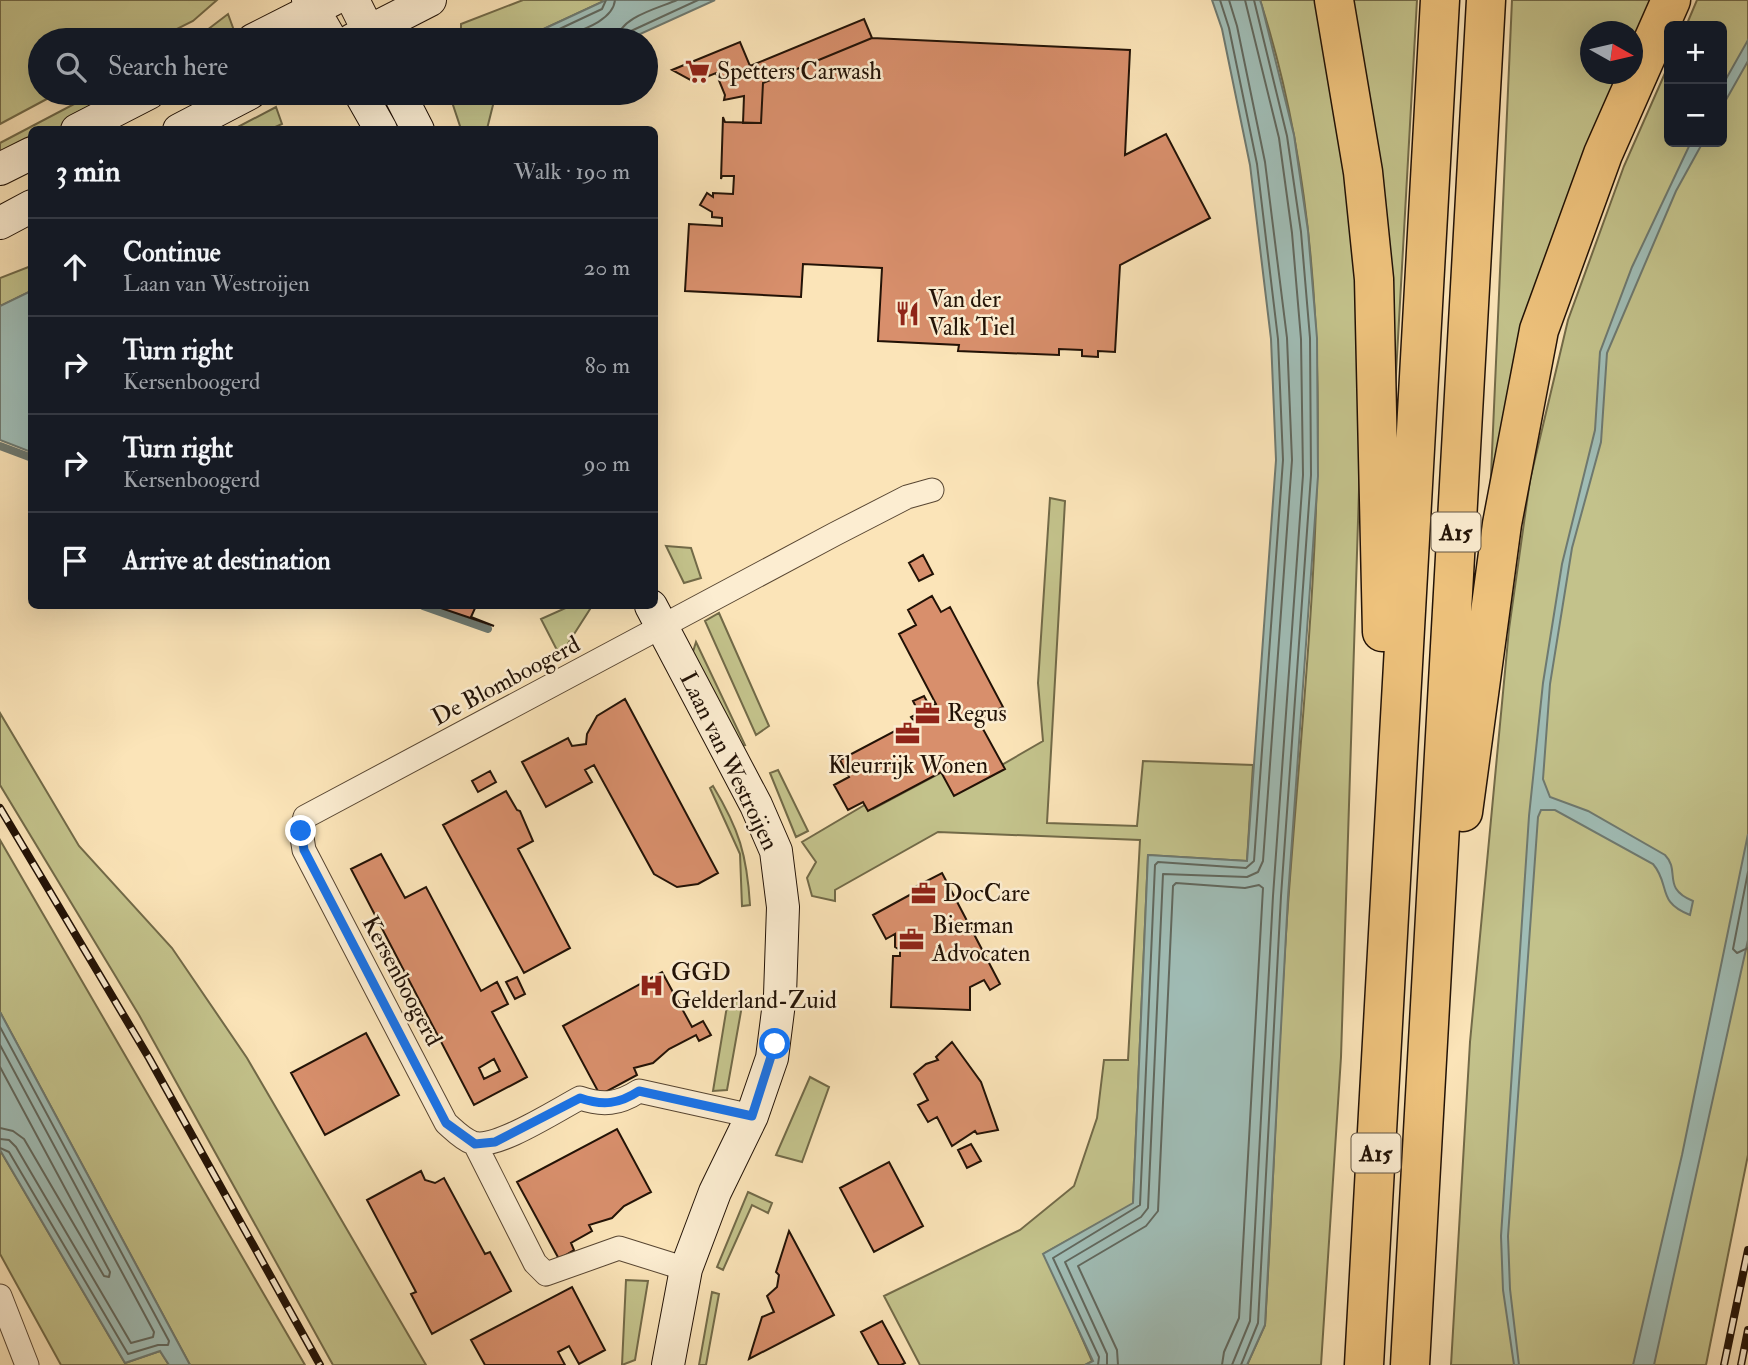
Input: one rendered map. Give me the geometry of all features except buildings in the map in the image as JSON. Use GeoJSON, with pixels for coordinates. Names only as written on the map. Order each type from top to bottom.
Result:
{"type":"FeatureCollection","features":[{"type":"Feature","properties":{"kind":"highway","name":"A15"},"geometry":{"type":"LineString","coordinates":[[1334,0],[1362,160],[1374,279],[1388,941]]}},
{"type":"Feature","properties":{"kind":"highway","name":"A15"},"geometry":{"type":"LineString","coordinates":[[1364,1365],[1440,0]]}},
{"type":"Feature","properties":{"kind":"highway","name":"A15"},"geometry":{"type":"LineString","coordinates":[[1410,1365],[1486,0]]}},
{"type":"Feature","properties":{"kind":"highway","name":"A15"},"geometry":{"type":"LineString","coordinates":[[1427,1063],[1503,524],[1539,330],[1603,154],[1671,0]]}},
{"type":"Feature","properties":{"kind":"street"},"geometry":{"type":"LineString","coordinates":[[353,0],[362,28]]}},
{"type":"Feature","properties":{"kind":"street"},"geometry":{"type":"LineString","coordinates":[[381,28],[430,0]]}},
{"type":"Feature","properties":{"kind":"street"},"geometry":{"type":"LineString","coordinates":[[274,28],[318,3],[327,28]]}},
{"type":"Feature","properties":{"kind":"street"},"geometry":{"type":"LineString","coordinates":[[85,126],[126,105]]}},
{"type":"Feature","properties":{"kind":"street"},"geometry":{"type":"LineString","coordinates":[[187,126],[227,105]]}},
{"type":"Feature","properties":{"kind":"street"},"geometry":{"type":"LineString","coordinates":[[367,105],[379,126]]}},
{"type":"Feature","properties":{"kind":"street"},"geometry":{"type":"LineString","coordinates":[[405,105],[416,126]]}},
{"type":"Feature","properties":{"kind":"street"},"geometry":{"type":"LineString","coordinates":[[0,170],[28,155]]}},
{"type":"Feature","properties":{"kind":"street"},"geometry":{"type":"LineString","coordinates":[[0,223],[28,208]]}},
{"type":"Feature","properties":{"kind":"street","name":"De Blomboogerd"},"geometry":{"type":"LineString","coordinates":[[301,831],[305,817],[657,616],[907,497],[932,490]]}},
{"type":"Feature","properties":{"kind":"street","name":"Laan van Westroijen"},"geometry":{"type":"LineString","coordinates":[[657,616],[756,805],[776,851],[782,879],[783,907],[775,1044],[752,1116],[715,1192],[686,1269],[668,1365]]}},
{"type":"Feature","properties":{"kind":"street","name":"Kersenboogerd"},"geometry":{"type":"LineString","coordinates":[[301,831],[304,850],[446,1123],[475,1144],[535,1263],[546,1274],[619,1248],[686,1269]]}},
{"type":"Feature","properties":{"kind":"street"},"geometry":{"type":"LineString","coordinates":[[475,1144],[495,1142],[580,1098],[597,1104],[622,1102],[639,1091],[752,1116]]}},
{"type":"Feature","properties":{"kind":"street"},"geometry":{"type":"LineString","coordinates":[[0,1296],[15,1356]]}},
{"type":"Feature","properties":{"kind":"shaded area"},"geometry":{"type":"Polygon","coordinates":[[[0,0],[217,0],[193,21],[179,28],[28,28],[28,105],[36,105],[0,124],[0,0]]]}},
{"type":"Feature","properties":{"kind":"shaded area"},"geometry":{"type":"Polygon","coordinates":[[[523,0],[606,0],[546,28],[461,28],[461,24],[523,0]]]}},
{"type":"Feature","properties":{"kind":"shaded area"},"geometry":{"type":"Polygon","coordinates":[[[1260,0],[1317,0],[1356,239],[1361,427],[1341,1057],[1321,1365],[1247,1365],[1265,1325],[1285,945],[1307,667],[1318,442],[1316,330],[1307,219],[1289,109],[1260,0]]]}},
{"type":"Feature","properties":{"kind":"shaded area"},"geometry":{"type":"Polygon","coordinates":[[[1347,0],[1417,0],[1392,445],[1347,0]]]}},
{"type":"Feature","properties":{"kind":"shaded area"},"geometry":{"type":"Polygon","coordinates":[[[1512,0],[1659,0],[1643,39],[1643,21],[1580,21],[1580,84],[1625,84],[1488,543],[1512,0]]]}},
{"type":"Feature","properties":{"kind":"shaded area"},"geometry":{"type":"Polygon","coordinates":[[[1697,0],[1748,0],[1748,1155],[1706,1365],[1451,1365],[1470,1042],[1509,629],[1530,480],[1568,320],[1624,166],[1664,75],[1664,147],[1727,147],[1727,21],[1688,21],[1697,0]]]}},
{"type":"Feature","properties":{"kind":"shaded area"},"geometry":{"type":"Polygon","coordinates":[[[228,14],[233,28],[210,28],[228,14]]]}},
{"type":"Feature","properties":{"kind":"shaded area"},"geometry":{"type":"Polygon","coordinates":[[[72,105],[109,105],[69,126],[32,126],[72,105]]]}},
{"type":"Feature","properties":{"kind":"shaded area"},"geometry":{"type":"Polygon","coordinates":[[[453,105],[493,105],[488,126],[460,126],[453,105]]]}},
{"type":"Feature","properties":{"kind":"shaded area"},"geometry":{"type":"Polygon","coordinates":[[[276,107],[282,124],[278,126],[240,126],[276,107]]]}},
{"type":"Feature","properties":{"kind":"shaded area"},"geometry":{"type":"Polygon","coordinates":[[[28,128],[28,148],[0,163],[0,143],[28,128]]]}},
{"type":"Feature","properties":{"kind":"shaded area"},"geometry":{"type":"Polygon","coordinates":[[[28,267],[28,292],[0,306],[0,278],[28,267]]]}},
{"type":"Feature","properties":{"kind":"shaded area"},"geometry":{"type":"Polygon","coordinates":[[[1050,498],[1065,501],[1047,823],[1137,826],[1143,761],[1253,765],[1247,861],[1148,855],[1133,1204],[1045,1253],[1092,1361],[1085,1365],[920,1365],[884,1296],[1020,1230],[1074,1186],[1097,1118],[1104,1060],[1128,1060],[1140,840],[938,832],[835,890],[835,901],[812,896],[807,878],[816,862],[802,842],[868,803],[873,809],[942,772],[957,791],[1043,741],[1038,683],[1050,498]]]}},
{"type":"Feature","properties":{"kind":"shaded area"},"geometry":{"type":"Polygon","coordinates":[[[666,546],[691,548],[701,578],[684,583],[666,546]]]}},
{"type":"Feature","properties":{"kind":"shaded area"},"geometry":{"type":"Polygon","coordinates":[[[563,609],[590,609],[560,656],[541,619],[563,609]]]}},
{"type":"Feature","properties":{"kind":"shaded area"},"geometry":{"type":"Polygon","coordinates":[[[719,613],[769,726],[756,735],[705,621],[719,613]]]}},
{"type":"Feature","properties":{"kind":"shaded area"},"geometry":{"type":"Polygon","coordinates":[[[696,642],[745,745],[738,747],[692,655],[696,642]]]}},
{"type":"Feature","properties":{"kind":"shaded area"},"geometry":{"type":"Polygon","coordinates":[[[0,713],[79,846],[172,948],[247,1058],[426,1365],[333,1365],[139,1015],[0,785],[0,713]]]}},
{"type":"Feature","properties":{"kind":"shaded area"},"geometry":{"type":"Polygon","coordinates":[[[778,770],[808,831],[796,837],[770,773],[778,770]]]}},
{"type":"Feature","properties":{"kind":"shaded area"},"geometry":{"type":"Polygon","coordinates":[[[713,786],[740,843],[747,871],[750,905],[742,906],[740,854],[710,788],[713,786]]]}},
{"type":"Feature","properties":{"kind":"shaded area"},"geometry":{"type":"Polygon","coordinates":[[[0,840],[305,1365],[190,1365],[0,1012],[0,840]]]}},
{"type":"Feature","properties":{"kind":"shaded area"},"geometry":{"type":"Polygon","coordinates":[[[728,1000],[743,1000],[727,1090],[713,1091],[728,1000]]]}},
{"type":"Feature","properties":{"kind":"shaded area"},"geometry":{"type":"Polygon","coordinates":[[[810,1077],[829,1087],[802,1162],[776,1155],[810,1077]]]}},
{"type":"Feature","properties":{"kind":"shaded area"},"geometry":{"type":"Polygon","coordinates":[[[0,1150],[125,1363],[160,1351],[169,1365],[61,1365],[0,1254],[0,1150]]]}},
{"type":"Feature","properties":{"kind":"shaded area"},"geometry":{"type":"Polygon","coordinates":[[[748,1192],[772,1203],[768,1213],[752,1205],[723,1270],[717,1267],[748,1192]]]}},
{"type":"Feature","properties":{"kind":"shaded area"},"geometry":{"type":"Polygon","coordinates":[[[626,1280],[648,1281],[635,1360],[622,1365],[626,1280]]]}},
{"type":"Feature","properties":{"kind":"shaded area"},"geometry":{"type":"Polygon","coordinates":[[[712,1292],[719,1294],[706,1365],[699,1365],[712,1292]]]}},
{"type":"Feature","properties":{"kind":"water"},"geometry":{"type":"Polygon","coordinates":[[[606,0],[715,0],[653,28],[546,28],[606,0]]]}},
{"type":"Feature","properties":{"kind":"water"},"geometry":{"type":"Polygon","coordinates":[[[1212,0],[1260,0],[1262,6],[1294,135],[1308,231],[1317,338],[1318,476],[1288,897],[1265,1325],[1247,1365],[1085,1365],[1093,1361],[1043,1254],[1133,1203],[1148,855],[1247,861],[1276,460],[1271,339],[1250,165],[1222,29],[1212,0]]]}},
{"type":"Feature","properties":{"kind":"water"},"geometry":{"type":"Polygon","coordinates":[[[1748,40],[1748,61],[1727,98],[1727,77],[1748,40]]]}},
{"type":"Feature","properties":{"kind":"water"},"geometry":{"type":"Polygon","coordinates":[[[1689,147],[1700,147],[1676,191],[1607,353],[1601,442],[1572,548],[1550,684],[1543,779],[1550,797],[1588,811],[1665,855],[1672,867],[1677,891],[1693,901],[1690,915],[1679,910],[1668,899],[1662,879],[1653,864],[1555,810],[1541,810],[1538,817],[1508,1236],[1510,1289],[1519,1365],[1514,1365],[1503,1290],[1501,1236],[1529,816],[1543,683],[1562,564],[1595,430],[1600,352],[1632,267],[1689,147]]]}},
{"type":"Feature","properties":{"kind":"water"},"geometry":{"type":"Polygon","coordinates":[[[28,292],[28,451],[0,440],[0,306],[28,292]]]}},
{"type":"Feature","properties":{"kind":"water"},"geometry":{"type":"Polygon","coordinates":[[[1748,834],[1748,940],[1654,1365],[1633,1365],[1682,1155],[1748,834]]]}},
{"type":"Feature","properties":{"kind":"water"},"geometry":{"type":"Polygon","coordinates":[[[0,1012],[190,1365],[169,1365],[160,1351],[125,1363],[0,1150],[0,1012]]]}},
{"type":"Feature","properties":{"kind":"waterway"},"geometry":{"type":"LineString","coordinates":[[0,446],[28,456]]}},
{"type":"Feature","properties":{"kind":"waterway"},"geometry":{"type":"LineString","coordinates":[[431,609],[488,629]]}},
{"type":"Feature","properties":{"kind":"railway"},"geometry":{"type":"LineString","coordinates":[[0,808],[149,1058],[320,1365]]}},
{"type":"Feature","properties":{"kind":"railway"},"geometry":{"type":"LineString","coordinates":[[1724,1365],[1748,1250]]}},
{"type":"Feature","properties":{"kind":"railway"},"geometry":{"type":"LineString","coordinates":[[1741,1365],[1748,1330]]}},
{"type":"Feature","properties":{"kind":"place","name":"Spetters Carwash"},"geometry":{"type":"Point","coordinates":[697,71]}},
{"type":"Feature","properties":{"kind":"place","name":"Van der Valk Tiel"},"geometry":{"type":"Point","coordinates":[908,313]}},
{"type":"Feature","properties":{"kind":"place","name":"Regus"},"geometry":{"type":"Point","coordinates":[927,713]}},
{"type":"Feature","properties":{"kind":"place","name":"Kleurrijk Wonen"},"geometry":{"type":"Point","coordinates":[908,734]}},
{"type":"Feature","properties":{"kind":"place","name":"DocCare"},"geometry":{"type":"Point","coordinates":[923,893]}},
{"type":"Feature","properties":{"kind":"place","name":"Bierman Advocaten"},"geometry":{"type":"Point","coordinates":[912,939]}},
{"type":"Feature","properties":{"kind":"place","name":"GGD Gelderland-Zuid"},"geometry":{"type":"Point","coordinates":[651,986]}},
{"type":"Feature","properties":{"kind":"route"},"geometry":{"type":"LineString","coordinates":[[301,831],[304,850],[446,1123],[461,1137],[475,1144],[495,1142],[580,1098],[597,1104],[622,1102],[639,1091],[752,1116],[764,1086],[775,1044]]}}]}
